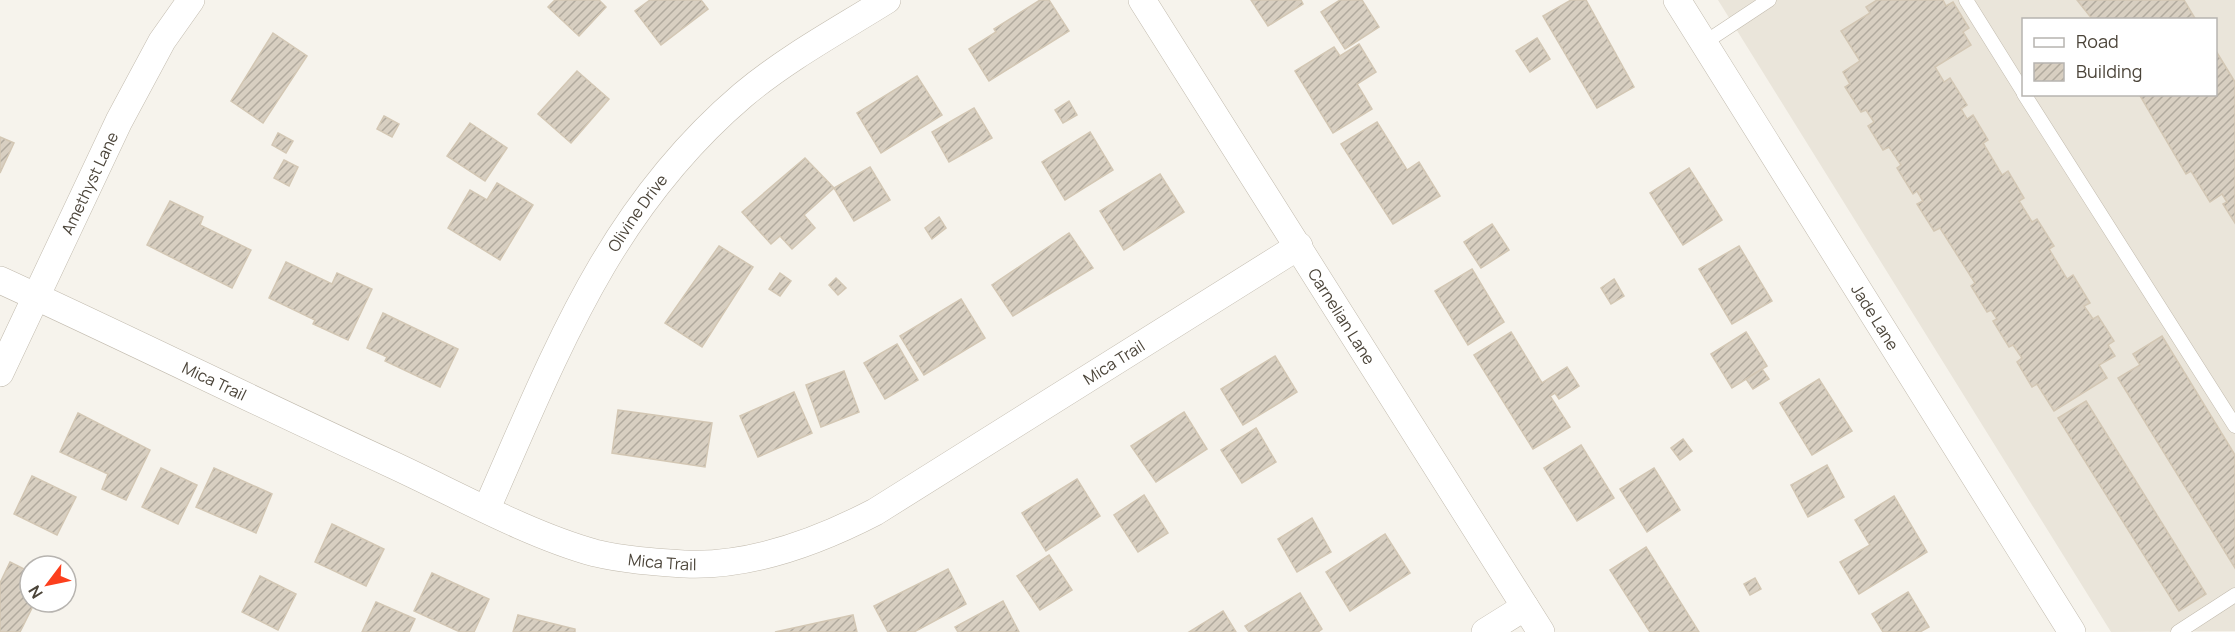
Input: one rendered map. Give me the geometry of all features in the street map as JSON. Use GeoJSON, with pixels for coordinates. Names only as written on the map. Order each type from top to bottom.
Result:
{"type":"FeatureCollection","features":[{"type":"Feature","properties":{"kind":"street","name":"Amethyst Lane"},"geometry":{"type":"LineString","coordinates":[[0,373],[119,121],[162,41],[190,0]]}},
{"type":"Feature","properties":{"kind":"street","name":"Olivine Drive"},"geometry":{"type":"LineString","coordinates":[[487,508],[583,298],[620,234],[658,182],[693,143],[743,96],[802,54],[887,0]]}},
{"type":"Feature","properties":{"kind":"street","name":"Carnelian Lane"},"geometry":{"type":"LineString","coordinates":[[1142,0],[1540,632]]}},
{"type":"Feature","properties":{"kind":"street","name":"Jade Lane"},"geometry":{"type":"LineString","coordinates":[[1677,0],[2072,632]]}},
{"type":"Feature","properties":{"kind":"street","name":"Mica Trail"},"geometry":{"type":"LineString","coordinates":[[0,280],[571,545],[628,559],[710,563],[765,555],[827,535],[875,512],[1299,246]]}},
{"type":"Feature","properties":{"kind":"street"},"geometry":{"type":"LineString","coordinates":[[1485,632],[1525,607]]}},
{"type":"Feature","properties":{"kind":"lane"},"geometry":{"type":"LineString","coordinates":[[1704,43],[1769,0]]}},
{"type":"Feature","properties":{"kind":"lane"},"geometry":{"type":"LineString","coordinates":[[1966,0],[2022,91]]}},
{"type":"Feature","properties":{"kind":"lane"},"geometry":{"type":"LineString","coordinates":[[2025,96],[2235,426]]}},
{"type":"Feature","properties":{"kind":"lane"},"geometry":{"type":"LineString","coordinates":[[2178,632],[2235,595]]}},
{"type":"Feature","properties":{"kind":"shaded area"},"geometry":{"type":"Polygon","coordinates":[[[1718,0],[2235,0],[2235,631],[2111,632],[1718,0]]]}},
{"type":"Feature","properties":{"kind":"building"},"geometry":{"type":"Polygon","coordinates":[[[555,0],[599,0],[606,7],[579,36],[548,7],[555,0]]]}},
{"type":"Feature","properties":{"kind":"building"},"geometry":{"type":"Polygon","coordinates":[[[650,0],[701,0],[708,9],[661,45],[635,11],[650,0]]]}},
{"type":"Feature","properties":{"kind":"building"},"geometry":{"type":"Polygon","coordinates":[[[1040,0],[1049,0],[1069,31],[989,81],[969,49],[996,32],[994,29],[1040,0]]]}},
{"type":"Feature","properties":{"kind":"building"},"geometry":{"type":"Polygon","coordinates":[[[1251,0],[1301,0],[1303,4],[1268,26],[1251,0]]]}},
{"type":"Feature","properties":{"kind":"building"},"geometry":{"type":"Polygon","coordinates":[[[1340,0],[1362,0],[1379,27],[1345,49],[1321,12],[1340,0]]]}},
{"type":"Feature","properties":{"kind":"building"},"geometry":{"type":"Polygon","coordinates":[[[1571,0],[1586,0],[1634,87],[1597,108],[1543,16],[1571,0]]]}},
{"type":"Feature","properties":{"kind":"building"},"geometry":{"type":"Polygon","coordinates":[[[1877,0],[1943,0],[1946,6],[1953,2],[1969,28],[1963,32],[1971,45],[1935,67],[1944,82],[1950,78],[1967,105],[1961,109],[1967,119],[1973,115],[1988,140],[1983,143],[2002,175],[2008,171],[2024,198],[2019,201],[2032,222],[2037,219],[2054,246],[2049,249],[2067,279],[2073,275],[2090,303],[2084,306],[2093,319],[2098,316],[2114,341],[2108,345],[2115,356],[2099,365],[2107,378],[2054,411],[2037,384],[2032,387],[2017,362],[2022,358],[2013,345],[2009,347],[1993,321],[1997,319],[1991,310],[1987,312],[1971,286],[1975,283],[1940,228],[1934,231],[1917,204],[1923,201],[1917,191],[1913,194],[1897,168],[1901,165],[1889,147],[1883,150],[1868,126],[1874,122],[1866,110],[1861,112],[1845,87],[1850,84],[1843,72],[1860,61],[1841,31],[1870,13],[1866,7],[1877,0]]]}},
{"type":"Feature","properties":{"kind":"building"},"geometry":{"type":"Polygon","coordinates":[[[2077,0],[2184,0],[2195,18],[2091,18],[2077,0]]]}},
{"type":"Feature","properties":{"kind":"building"},"geometry":{"type":"Polygon","coordinates":[[[273,33],[307,56],[263,123],[231,101],[273,33]]]}},
{"type":"Feature","properties":{"kind":"building"},"geometry":{"type":"Polygon","coordinates":[[[1537,38],[1550,59],[1530,72],[1516,51],[1537,38]]]}},
{"type":"Feature","properties":{"kind":"building"},"geometry":{"type":"Polygon","coordinates":[[[1359,44],[1376,72],[1357,84],[1372,109],[1333,133],[1295,71],[1334,47],[1340,56],[1359,44]]]}},
{"type":"Feature","properties":{"kind":"building"},"geometry":{"type":"Polygon","coordinates":[[[2217,53],[2235,82],[2235,223],[2223,204],[2227,202],[2222,194],[2210,202],[2191,171],[2186,174],[2140,96],[2217,96],[2217,53]]]}},
{"type":"Feature","properties":{"kind":"building"},"geometry":{"type":"Polygon","coordinates":[[[577,71],[609,99],[571,143],[538,114],[577,71]]]}},
{"type":"Feature","properties":{"kind":"building"},"geometry":{"type":"Polygon","coordinates":[[[917,76],[942,115],[881,153],[857,113],[917,76]]]}},
{"type":"Feature","properties":{"kind":"building"},"geometry":{"type":"Polygon","coordinates":[[[1069,101],[1077,115],[1063,123],[1055,110],[1069,101]]]}},
{"type":"Feature","properties":{"kind":"building"},"geometry":{"type":"Polygon","coordinates":[[[974,108],[992,138],[949,162],[932,132],[974,108]]]}},
{"type":"Feature","properties":{"kind":"building"},"geometry":{"type":"Polygon","coordinates":[[[384,116],[399,124],[392,137],[377,129],[384,116]]]}},
{"type":"Feature","properties":{"kind":"building"},"geometry":{"type":"Polygon","coordinates":[[[1377,122],[1407,170],[1419,162],[1440,196],[1393,224],[1341,144],[1377,122]]]}},
{"type":"Feature","properties":{"kind":"building"},"geometry":{"type":"Polygon","coordinates":[[[470,123],[507,148],[485,181],[447,156],[470,123]]]}},
{"type":"Feature","properties":{"kind":"building"},"geometry":{"type":"Polygon","coordinates":[[[1090,132],[1113,170],[1065,200],[1042,162],[1090,132]]]}},
{"type":"Feature","properties":{"kind":"building"},"geometry":{"type":"Polygon","coordinates":[[[278,133],[293,141],[286,153],[272,145],[278,133]]]}},
{"type":"Feature","properties":{"kind":"building"},"geometry":{"type":"Polygon","coordinates":[[[0,137],[14,143],[0,173],[0,137]]]}},
{"type":"Feature","properties":{"kind":"building"},"geometry":{"type":"Polygon","coordinates":[[[805,158],[834,188],[804,215],[815,228],[792,249],[780,236],[771,244],[742,212],[805,158]]]}},
{"type":"Feature","properties":{"kind":"building"},"geometry":{"type":"Polygon","coordinates":[[[284,160],[298,167],[289,186],[274,178],[284,160]]]}},
{"type":"Feature","properties":{"kind":"building"},"geometry":{"type":"Polygon","coordinates":[[[870,167],[890,200],[854,221],[834,188],[870,167]]]}},
{"type":"Feature","properties":{"kind":"building"},"geometry":{"type":"Polygon","coordinates":[[[1689,168],[1722,220],[1683,245],[1650,193],[1689,168]]]}},
{"type":"Feature","properties":{"kind":"building"},"geometry":{"type":"Polygon","coordinates":[[[1160,174],[1184,212],[1124,250],[1100,211],[1160,174]]]}},
{"type":"Feature","properties":{"kind":"building"},"geometry":{"type":"Polygon","coordinates":[[[497,183],[533,205],[500,260],[448,228],[470,190],[487,200],[497,183]]]}},
{"type":"Feature","properties":{"kind":"building"},"geometry":{"type":"Polygon","coordinates":[[[170,201],[203,217],[200,225],[251,250],[232,288],[147,245],[170,201]]]}},
{"type":"Feature","properties":{"kind":"building"},"geometry":{"type":"Polygon","coordinates":[[[939,217],[946,228],[932,239],[925,228],[939,217]]]}},
{"type":"Feature","properties":{"kind":"building"},"geometry":{"type":"Polygon","coordinates":[[[1492,224],[1509,250],[1481,268],[1464,242],[1492,224]]]}},
{"type":"Feature","properties":{"kind":"building"},"geometry":{"type":"Polygon","coordinates":[[[1069,233],[1093,268],[1013,316],[992,285],[1069,233]]]}},
{"type":"Feature","properties":{"kind":"building"},"geometry":{"type":"Polygon","coordinates":[[[719,246],[753,267],[702,347],[665,323],[719,246]]]}},
{"type":"Feature","properties":{"kind":"building"},"geometry":{"type":"Polygon","coordinates":[[[1739,246],[1772,301],[1732,324],[1699,269],[1739,246]]]}},
{"type":"Feature","properties":{"kind":"building"},"geometry":{"type":"Polygon","coordinates":[[[286,262],[332,284],[337,273],[372,289],[348,340],[313,324],[315,320],[269,298],[286,262]]]}},
{"type":"Feature","properties":{"kind":"building"},"geometry":{"type":"Polygon","coordinates":[[[1472,269],[1504,322],[1468,345],[1435,291],[1472,269]]]}},
{"type":"Feature","properties":{"kind":"building"},"geometry":{"type":"Polygon","coordinates":[[[780,273],[791,281],[780,296],[769,289],[780,273]]]}},
{"type":"Feature","properties":{"kind":"building"},"geometry":{"type":"Polygon","coordinates":[[[836,278],[846,288],[838,295],[829,285],[836,278]]]}},
{"type":"Feature","properties":{"kind":"building"},"geometry":{"type":"Polygon","coordinates":[[[1614,279],[1624,296],[1611,304],[1601,288],[1614,279]]]}},
{"type":"Feature","properties":{"kind":"building"},"geometry":{"type":"Polygon","coordinates":[[[961,299],[985,338],[924,375],[900,336],[961,299]]]}},
{"type":"Feature","properties":{"kind":"building"},"geometry":{"type":"Polygon","coordinates":[[[383,313],[458,349],[440,387],[385,361],[387,357],[367,348],[383,313]]]}},
{"type":"Feature","properties":{"kind":"building"},"geometry":{"type":"Polygon","coordinates":[[[1511,332],[1542,383],[1567,367],[1579,386],[1559,399],[1555,393],[1550,396],[1570,427],[1533,449],[1474,355],[1511,332]]]}},
{"type":"Feature","properties":{"kind":"building"},"geometry":{"type":"Polygon","coordinates":[[[1746,332],[1767,366],[1732,388],[1711,354],[1746,332]]]}},
{"type":"Feature","properties":{"kind":"building"},"geometry":{"type":"Polygon","coordinates":[[[2162,336],[2235,455],[2235,568],[2118,378],[2140,365],[2133,354],[2162,336]]]}},
{"type":"Feature","properties":{"kind":"building"},"geometry":{"type":"Polygon","coordinates":[[[897,344],[918,380],[885,399],[864,363],[897,344]]]}},
{"type":"Feature","properties":{"kind":"building"},"geometry":{"type":"Polygon","coordinates":[[[1275,356],[1297,392],[1243,425],[1221,389],[1275,356]]]}},
{"type":"Feature","properties":{"kind":"building"},"geometry":{"type":"Polygon","coordinates":[[[1762,369],[1769,379],[1753,389],[1746,379],[1762,369]]]}},
{"type":"Feature","properties":{"kind":"building"},"geometry":{"type":"Polygon","coordinates":[[[844,371],[859,412],[821,427],[806,385],[844,371]]]}},
{"type":"Feature","properties":{"kind":"building"},"geometry":{"type":"Polygon","coordinates":[[[1819,379],[1852,431],[1812,455],[1780,403],[1819,379]]]}},
{"type":"Feature","properties":{"kind":"building"},"geometry":{"type":"Polygon","coordinates":[[[794,392],[812,433],[758,457],[740,416],[794,392]]]}},
{"type":"Feature","properties":{"kind":"building"},"geometry":{"type":"Polygon","coordinates":[[[2086,401],[2206,594],[2179,611],[2058,418],[2086,401]]]}},
{"type":"Feature","properties":{"kind":"building"},"geometry":{"type":"Polygon","coordinates":[[[618,410],[712,423],[705,467],[612,453],[618,410]]]}},
{"type":"Feature","properties":{"kind":"building"},"geometry":{"type":"Polygon","coordinates":[[[1184,412],[1207,449],[1156,482],[1131,446],[1184,412]]]}},
{"type":"Feature","properties":{"kind":"building"},"geometry":{"type":"Polygon","coordinates":[[[78,413],[150,450],[126,500],[102,489],[108,474],[60,452],[78,413]]]}},
{"type":"Feature","properties":{"kind":"building"},"geometry":{"type":"Polygon","coordinates":[[[1256,428],[1276,462],[1242,483],[1221,450],[1256,428]]]}},
{"type":"Feature","properties":{"kind":"building"},"geometry":{"type":"Polygon","coordinates":[[[1683,439],[1692,451],[1680,460],[1671,448],[1683,439]]]}},
{"type":"Feature","properties":{"kind":"building"},"geometry":{"type":"Polygon","coordinates":[[[1581,445],[1614,498],[1577,521],[1544,468],[1581,445]]]}},
{"type":"Feature","properties":{"kind":"building"},"geometry":{"type":"Polygon","coordinates":[[[1827,465],[1844,497],[1808,517],[1791,485],[1827,465]]]}},
{"type":"Feature","properties":{"kind":"building"},"geometry":{"type":"Polygon","coordinates":[[[161,468],[197,485],[178,524],[142,507],[161,468]]]}},
{"type":"Feature","properties":{"kind":"building"},"geometry":{"type":"Polygon","coordinates":[[[214,468],[272,494],[256,533],[196,507],[214,468]]]}},
{"type":"Feature","properties":{"kind":"building"},"geometry":{"type":"Polygon","coordinates":[[[1654,468],[1680,510],[1647,532],[1620,489],[1654,468]]]}},
{"type":"Feature","properties":{"kind":"building"},"geometry":{"type":"Polygon","coordinates":[[[32,476],[76,497],[57,535],[14,514],[32,476]]]}},
{"type":"Feature","properties":{"kind":"building"},"geometry":{"type":"Polygon","coordinates":[[[1077,479],[1100,516],[1046,551],[1022,513],[1077,479]]]}},
{"type":"Feature","properties":{"kind":"building"},"geometry":{"type":"Polygon","coordinates":[[[1144,495],[1168,533],[1138,552],[1114,515],[1144,495]]]}},
{"type":"Feature","properties":{"kind":"building"},"geometry":{"type":"Polygon","coordinates":[[[1894,496],[1927,552],[1859,594],[1840,562],[1870,545],[1855,520],[1894,496]]]}},
{"type":"Feature","properties":{"kind":"building"},"geometry":{"type":"Polygon","coordinates":[[[1312,518],[1331,552],[1297,572],[1278,539],[1312,518]]]}},
{"type":"Feature","properties":{"kind":"building"},"geometry":{"type":"Polygon","coordinates":[[[332,524],[384,549],[366,586],[315,562],[332,524]]]}},
{"type":"Feature","properties":{"kind":"building"},"geometry":{"type":"Polygon","coordinates":[[[1385,534],[1410,573],[1350,611],[1326,572],[1385,534]]]}},
{"type":"Feature","properties":{"kind":"building"},"geometry":{"type":"Polygon","coordinates":[[[1646,547],[1699,632],[1650,632],[1610,570],[1646,547]]]}},
{"type":"Feature","properties":{"kind":"building"},"geometry":{"type":"Polygon","coordinates":[[[1049,555],[1072,590],[1040,610],[1017,576],[1049,555]]]}},
{"type":"Feature","properties":{"kind":"building"},"geometry":{"type":"Polygon","coordinates":[[[10,562],[18,566],[18,614],[29,614],[20,632],[0,632],[0,583],[10,562]]]}},
{"type":"Feature","properties":{"kind":"building"},"geometry":{"type":"Polygon","coordinates":[[[948,569],[966,604],[914,632],[888,632],[874,606],[948,569]]]}},
{"type":"Feature","properties":{"kind":"building"},"geometry":{"type":"Polygon","coordinates":[[[432,573],[489,599],[474,632],[460,632],[414,611],[432,573]]]}},
{"type":"Feature","properties":{"kind":"building"},"geometry":{"type":"Polygon","coordinates":[[[260,576],[296,594],[278,630],[242,612],[260,576]]]}},
{"type":"Feature","properties":{"kind":"building"},"geometry":{"type":"Polygon","coordinates":[[[1755,578],[1761,589],[1750,595],[1744,584],[1755,578]]]}},
{"type":"Feature","properties":{"kind":"building"},"geometry":{"type":"Polygon","coordinates":[[[1908,592],[1929,627],[1920,632],[1883,632],[1872,614],[1908,592]]]}},
{"type":"Feature","properties":{"kind":"building"},"geometry":{"type":"Polygon","coordinates":[[[1300,593],[1322,629],[1318,632],[1249,632],[1245,626],[1300,593]]]}},
{"type":"Feature","properties":{"kind":"building"},"geometry":{"type":"Polygon","coordinates":[[[1003,601],[1019,632],[958,632],[955,627],[1003,601]]]}},
{"type":"Feature","properties":{"kind":"building"},"geometry":{"type":"Polygon","coordinates":[[[376,602],[415,619],[409,632],[362,632],[376,602]]]}},
{"type":"Feature","properties":{"kind":"building"},"geometry":{"type":"Polygon","coordinates":[[[1223,611],[1236,632],[1189,632],[1223,611]]]}},
{"type":"Feature","properties":{"kind":"building"},"geometry":{"type":"Polygon","coordinates":[[[518,615],[575,629],[575,632],[513,632],[518,615]]]}},
{"type":"Feature","properties":{"kind":"building"},"geometry":{"type":"Polygon","coordinates":[[[853,615],[857,632],[775,632],[853,615]]]}}]}
